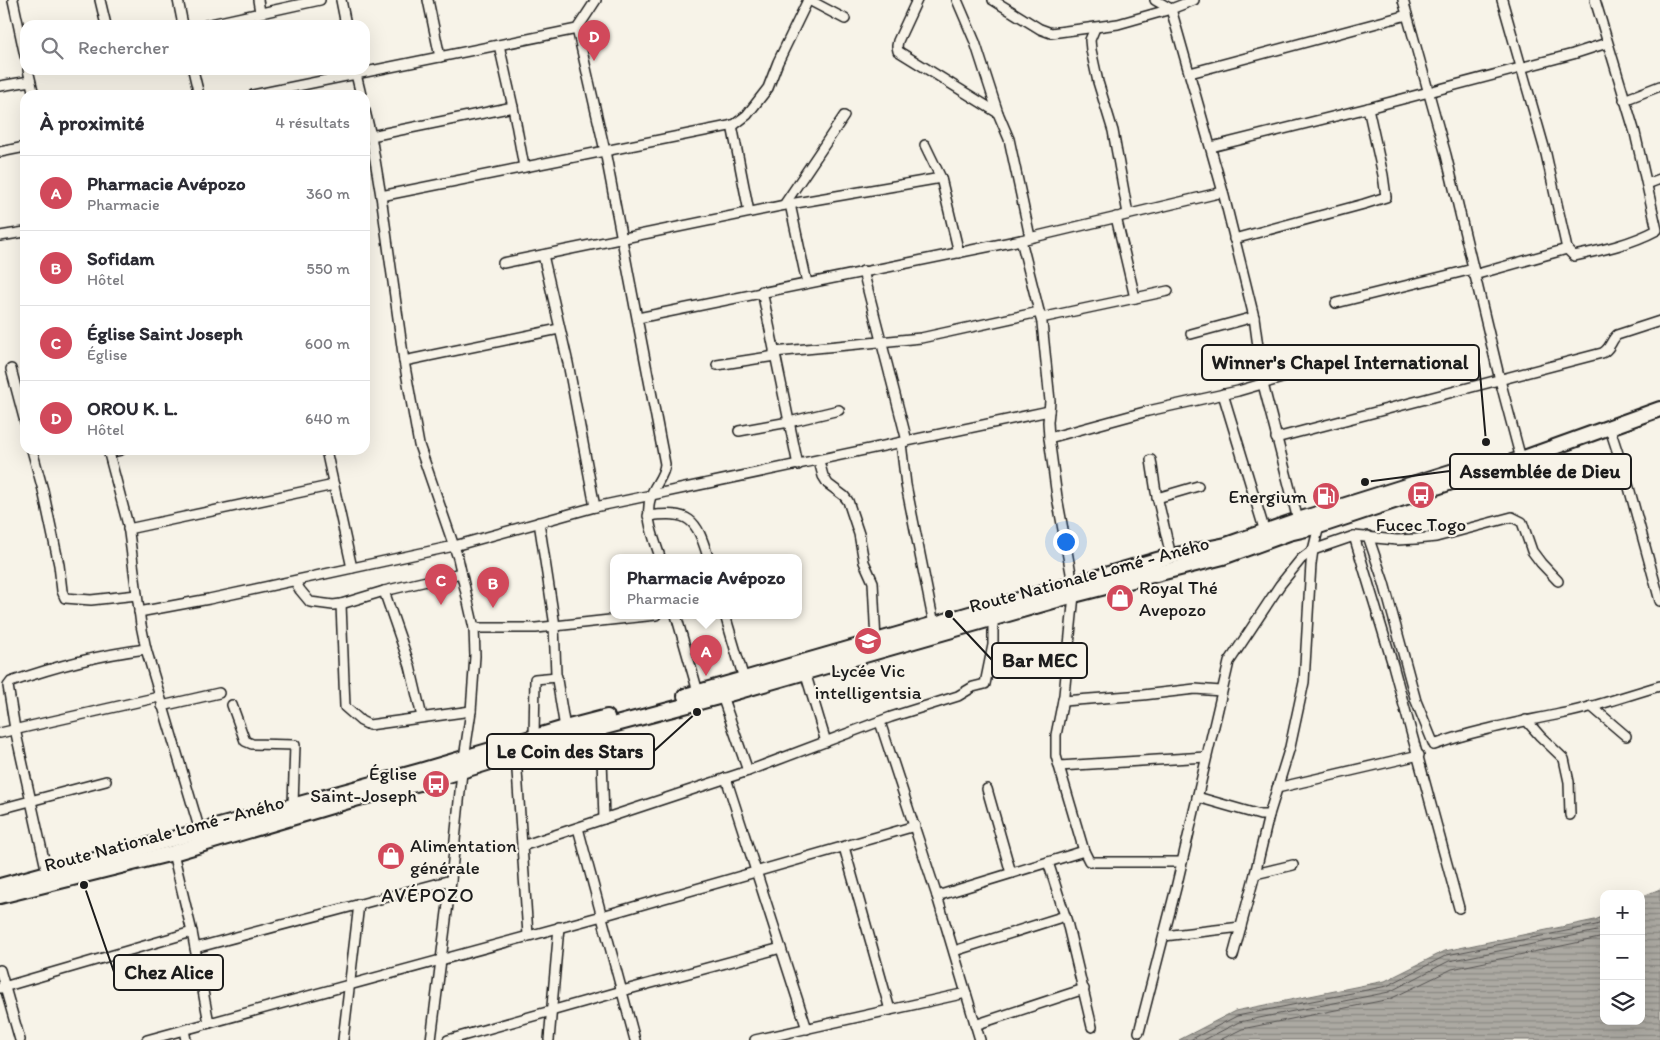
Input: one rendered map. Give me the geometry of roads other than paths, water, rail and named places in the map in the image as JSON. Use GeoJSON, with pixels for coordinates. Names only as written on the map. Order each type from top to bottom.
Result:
{"type":"FeatureCollection","features":[{"type":"Feature","properties":{"kind":"highway"},"geometry":{"type":"LineString","coordinates":[[1323,521],[1361,512],[1520,455],[1660,400]]}},
{"type":"Feature","properties":{"kind":"highway"},"geometry":{"type":"LineString","coordinates":[[1323,521],[1660,409]]}},
{"type":"Feature","properties":{"kind":"highway","name":"Route Nationale Lomé - Aného"},"geometry":{"type":"LineString","coordinates":[[0,896],[173,853],[355,799],[462,772],[601,728],[722,696],[993,618],[1171,556],[1226,545],[1298,520],[1323,521]]}},
{"type":"Feature","properties":{"kind":"highway","name":"Route Nationale Lomé - Aného"},"geometry":{"type":"LineString","coordinates":[[0,886],[698,692],[934,624],[1073,590],[1223,557],[1323,521]]}},
{"type":"Feature","properties":{"kind":"street"},"geometry":{"type":"LineString","coordinates":[[13,0],[20,33]]}},
{"type":"Feature","properties":{"kind":"street"},"geometry":{"type":"LineString","coordinates":[[100,0],[105,20]]}},
{"type":"Feature","properties":{"kind":"street"},"geometry":{"type":"LineString","coordinates":[[178,0],[182,20]]}},
{"type":"Feature","properties":{"kind":"street"},"geometry":{"type":"LineString","coordinates":[[258,0],[260,12]]}},
{"type":"Feature","properties":{"kind":"street"},"geometry":{"type":"LineString","coordinates":[[227,20],[320,0]]}},
{"type":"Feature","properties":{"kind":"street"},"geometry":{"type":"LineString","coordinates":[[341,0],[345,20]]}},
{"type":"Feature","properties":{"kind":"street"},"geometry":{"type":"LineString","coordinates":[[428,0],[440,57]]}},
{"type":"Feature","properties":{"kind":"street"},"geometry":{"type":"LineString","coordinates":[[370,70],[577,29],[596,0]]}},
{"type":"Feature","properties":{"kind":"street"},"geometry":{"type":"LineString","coordinates":[[381,196],[732,126],[747,115],[768,88],[778,62],[809,0],[845,19]]}},
{"type":"Feature","properties":{"kind":"street"},"geometry":{"type":"LineString","coordinates":[[918,0],[896,46],[898,51],[998,113]]}},
{"type":"Feature","properties":{"kind":"street"},"geometry":{"type":"LineString","coordinates":[[957,0],[975,42],[998,113],[1009,139],[1030,237]]}},
{"type":"Feature","properties":{"kind":"street"},"geometry":{"type":"LineString","coordinates":[[993,0],[1040,29],[1051,33],[1118,24],[1171,9],[1194,0]]}},
{"type":"Feature","properties":{"kind":"street"},"geometry":{"type":"LineString","coordinates":[[1155,0],[1171,9],[1211,147],[1254,317],[1263,384],[1298,520]]}},
{"type":"Feature","properties":{"kind":"street"},"geometry":{"type":"LineString","coordinates":[[1403,0],[1430,92],[1520,455]]}},
{"type":"Feature","properties":{"kind":"street"},"geometry":{"type":"LineString","coordinates":[[1502,0],[1551,174],[1567,249],[1574,256],[1625,244],[1657,230],[1635,133],[1595,0]]}},
{"type":"Feature","properties":{"kind":"street"},"geometry":{"type":"LineString","coordinates":[[1190,73],[1408,15]]}},
{"type":"Feature","properties":{"kind":"street"},"geometry":{"type":"LineString","coordinates":[[1095,28],[1090,40],[1091,50],[1098,82],[1113,131],[1128,214]]}},
{"type":"Feature","properties":{"kind":"street"},"geometry":{"type":"LineString","coordinates":[[577,29],[623,239],[665,464],[664,473],[651,496],[648,516],[659,554]]}},
{"type":"Feature","properties":{"kind":"street"},"geometry":{"type":"LineString","coordinates":[[1211,147],[1430,92],[1607,43]]}},
{"type":"Feature","properties":{"kind":"street"},"geometry":{"type":"LineString","coordinates":[[500,45],[514,107],[524,167]]}},
{"type":"Feature","properties":{"kind":"street"},"geometry":{"type":"LineString","coordinates":[[29,75],[33,90]]}},
{"type":"Feature","properties":{"kind":"street"},"geometry":{"type":"LineString","coordinates":[[194,75],[198,90]]}},
{"type":"Feature","properties":{"kind":"street"},"geometry":{"type":"LineString","coordinates":[[276,90],[343,75]]}},
{"type":"Feature","properties":{"kind":"street"},"geometry":{"type":"LineString","coordinates":[[357,75],[360,90]]}},
{"type":"Feature","properties":{"kind":"street"},"geometry":{"type":"LineString","coordinates":[[0,86],[30,81]]}},
{"type":"Feature","properties":{"kind":"street"},"geometry":{"type":"LineString","coordinates":[[1624,100],[1660,86]]}},
{"type":"Feature","properties":{"kind":"street"},"geometry":{"type":"LineString","coordinates":[[371,136],[514,107]]}},
{"type":"Feature","properties":{"kind":"street"},"geometry":{"type":"LineString","coordinates":[[1234,239],[1364,204],[1386,196],[1368,108]]}},
{"type":"Feature","properties":{"kind":"street"},"geometry":{"type":"LineString","coordinates":[[806,283],[787,204],[844,116]]}},
{"type":"Feature","properties":{"kind":"street"},"geometry":{"type":"LineString","coordinates":[[732,126],[749,212]]}},
{"type":"Feature","properties":{"kind":"street"},"geometry":{"type":"LineString","coordinates":[[370,132],[404,361],[419,445],[454,546],[474,628],[475,656],[471,711],[462,772],[431,1040]]}},
{"type":"Feature","properties":{"kind":"street"},"geometry":{"type":"LineString","coordinates":[[925,145],[941,178],[959,253]]}},
{"type":"Feature","properties":{"kind":"street"},"geometry":{"type":"LineString","coordinates":[[0,152],[20,148]]}},
{"type":"Feature","properties":{"kind":"street"},"geometry":{"type":"LineString","coordinates":[[503,263],[787,204],[941,178]]}},
{"type":"Feature","properties":{"kind":"street"},"geometry":{"type":"LineString","coordinates":[[1647,184],[1660,179]]}},
{"type":"Feature","properties":{"kind":"street"},"geometry":{"type":"LineString","coordinates":[[638,318],[1021,240],[1223,192]]}},
{"type":"Feature","properties":{"kind":"street"},"geometry":{"type":"LineString","coordinates":[[1116,217],[1136,298]]}},
{"type":"Feature","properties":{"kind":"street"},"geometry":{"type":"LineString","coordinates":[[0,236],[20,233]]}},
{"type":"Feature","properties":{"kind":"street"},"geometry":{"type":"LineString","coordinates":[[1021,240],[1040,315],[1050,401],[1050,438],[1057,497],[1073,590],[1063,701],[1055,745],[1059,766],[1084,851],[1089,861],[1182,862]]}},
{"type":"Feature","properties":{"kind":"street"},"geometry":{"type":"LineString","coordinates":[[1336,303],[1567,249]]}},
{"type":"Feature","properties":{"kind":"street"},"geometry":{"type":"LineString","coordinates":[[543,255],[568,364],[595,507]]}},
{"type":"Feature","properties":{"kind":"street"},"geometry":{"type":"LineString","coordinates":[[863,271],[904,442],[906,485],[934,624]]}},
{"type":"Feature","properties":{"kind":"street"},"geometry":{"type":"LineString","coordinates":[[717,365],[775,354],[921,338],[1136,298],[1168,290]]}},
{"type":"Feature","properties":{"kind":"street"},"geometry":{"type":"LineString","coordinates":[[762,292],[798,465]]}},
{"type":"Feature","properties":{"kind":"street"},"geometry":{"type":"LineString","coordinates":[[1191,334],[1254,317]]}},
{"type":"Feature","properties":{"kind":"street"},"geometry":{"type":"LineString","coordinates":[[1276,438],[1606,351],[1613,338],[1617,335],[1660,320]]}},
{"type":"Feature","properties":{"kind":"street"},"geometry":{"type":"LineString","coordinates":[[404,361],[560,329]]}},
{"type":"Feature","properties":{"kind":"street"},"geometry":{"type":"LineString","coordinates":[[1050,438],[1148,411],[1223,394],[1357,359]]}},
{"type":"Feature","properties":{"kind":"street"},"geometry":{"type":"LineString","coordinates":[[11,369],[20,403]]}},
{"type":"Feature","properties":{"kind":"street"},"geometry":{"type":"LineString","coordinates":[[1223,394],[1265,532]]}},
{"type":"Feature","properties":{"kind":"street"},"geometry":{"type":"LineString","coordinates":[[739,430],[789,422],[839,410]]}},
{"type":"Feature","properties":{"kind":"street"},"geometry":{"type":"LineString","coordinates":[[139,612],[295,581],[454,546],[595,507],[1049,412]]}},
{"type":"Feature","properties":{"kind":"street"},"geometry":{"type":"LineString","coordinates":[[1609,426],[1628,484],[1660,601]]}},
{"type":"Feature","properties":{"kind":"street"},"geometry":{"type":"LineString","coordinates":[[33,455],[43,490],[59,565],[62,591],[65,598],[91,600],[137,595]]}},
{"type":"Feature","properties":{"kind":"street"},"geometry":{"type":"LineString","coordinates":[[109,455],[128,529],[146,649],[200,831]]}},
{"type":"Feature","properties":{"kind":"street"},"geometry":{"type":"LineString","coordinates":[[327,455],[352,568]]}},
{"type":"Feature","properties":{"kind":"street"},"geometry":{"type":"LineString","coordinates":[[1151,460],[1157,498],[1171,556]]}},
{"type":"Feature","properties":{"kind":"street"},"geometry":{"type":"LineString","coordinates":[[819,461],[823,476],[828,484],[848,501],[859,534],[864,562],[873,582],[876,642]]}},
{"type":"Feature","properties":{"kind":"street"},"geometry":{"type":"LineString","coordinates":[[128,529],[334,485]]}},
{"type":"Feature","properties":{"kind":"street"},"geometry":{"type":"LineString","coordinates":[[1157,498],[1198,486]]}},
{"type":"Feature","properties":{"kind":"street"},"geometry":{"type":"LineString","coordinates":[[648,516],[669,514],[684,517],[694,524],[700,532],[707,554]]}},
{"type":"Feature","properties":{"kind":"street"},"geometry":{"type":"LineString","coordinates":[[1140,1032],[1229,662],[1292,570],[1313,550],[1354,536],[1368,536],[1389,540],[1436,537],[1512,517],[1522,522],[1532,551],[1558,581]]}},
{"type":"Feature","properties":{"kind":"street"},"geometry":{"type":"LineString","coordinates":[[1233,956],[1256,874],[1269,815],[1295,730],[1304,682],[1313,550],[1323,521]]}},
{"type":"Feature","properties":{"kind":"street"},"geometry":{"type":"LineString","coordinates":[[539,522],[555,626],[557,677],[565,728]]}},
{"type":"Feature","properties":{"kind":"street"},"geometry":{"type":"LineString","coordinates":[[1354,536],[1419,755],[1459,908]]}},
{"type":"Feature","properties":{"kind":"street"},"geometry":{"type":"LineString","coordinates":[[1368,536],[1384,582],[1416,701],[1434,745],[1462,734],[1562,714],[1660,686]]}},
{"type":"Feature","properties":{"kind":"street"},"geometry":{"type":"LineString","coordinates":[[295,581],[310,602],[341,604],[384,591],[462,574]]}},
{"type":"Feature","properties":{"kind":"street"},"geometry":{"type":"LineString","coordinates":[[384,591],[410,666],[422,717]]}},
{"type":"Feature","properties":{"kind":"street"},"geometry":{"type":"LineString","coordinates":[[341,604],[345,707],[361,721],[369,724],[471,711]]}},
{"type":"Feature","properties":{"kind":"street"},"geometry":{"type":"LineString","coordinates":[[522,846],[748,771],[880,722],[958,696],[985,684],[993,645],[993,618]]}},
{"type":"Feature","properties":{"kind":"street"},"geometry":{"type":"LineString","coordinates":[[474,628],[536,628],[619,619]]}},
{"type":"Feature","properties":{"kind":"street"},"geometry":{"type":"LineString","coordinates":[[677,619],[698,692]]}},
{"type":"Feature","properties":{"kind":"street"},"geometry":{"type":"LineString","coordinates":[[726,619],[744,678]]}},
{"type":"Feature","properties":{"kind":"street"},"geometry":{"type":"LineString","coordinates":[[47,873],[7,692],[8,686],[11,682],[67,663],[146,649]]}},
{"type":"Feature","properties":{"kind":"street"},"geometry":{"type":"LineString","coordinates":[[805,672],[826,742]]}},
{"type":"Feature","properties":{"kind":"street"},"geometry":{"type":"LineString","coordinates":[[534,738],[535,679],[557,677]]}},
{"type":"Feature","properties":{"kind":"street"},"geometry":{"type":"LineString","coordinates":[[1063,701],[1195,689],[1221,691]]}},
{"type":"Feature","properties":{"kind":"street"},"geometry":{"type":"LineString","coordinates":[[0,733],[161,702],[219,693]]}},
{"type":"Feature","properties":{"kind":"street"},"geometry":{"type":"LineString","coordinates":[[722,696],[748,771]]}},
{"type":"Feature","properties":{"kind":"street"},"geometry":{"type":"LineString","coordinates":[[232,705],[245,741],[252,744],[294,745],[293,805]]}},
{"type":"Feature","properties":{"kind":"street"},"geometry":{"type":"LineString","coordinates":[[1591,706],[1626,736]]}},
{"type":"Feature","properties":{"kind":"street"},"geometry":{"type":"LineString","coordinates":[[1526,720],[1564,759],[1569,782],[1570,815]]}},
{"type":"Feature","properties":{"kind":"street"},"geometry":{"type":"LineString","coordinates":[[880,722],[915,826],[980,1040]]}},
{"type":"Feature","properties":{"kind":"street"},"geometry":{"type":"LineString","coordinates":[[601,728],[604,819]]}},
{"type":"Feature","properties":{"kind":"street"},"geometry":{"type":"LineString","coordinates":[[1277,788],[1419,755]]}},
{"type":"Feature","properties":{"kind":"street"},"geometry":{"type":"LineString","coordinates":[[516,756],[528,936]]}},
{"type":"Feature","properties":{"kind":"street"},"geometry":{"type":"LineString","coordinates":[[1059,766],[1206,757]]}},
{"type":"Feature","properties":{"kind":"street"},"geometry":{"type":"LineString","coordinates":[[726,778],[807,1028]]}},
{"type":"Feature","properties":{"kind":"street"},"geometry":{"type":"LineString","coordinates":[[0,810],[106,780]]}},
{"type":"Feature","properties":{"kind":"street"},"geometry":{"type":"LineString","coordinates":[[988,789],[1012,873]]}},
{"type":"Feature","properties":{"kind":"street"},"geometry":{"type":"LineString","coordinates":[[1197,798],[1260,815],[1269,815]]}},
{"type":"Feature","properties":{"kind":"street"},"geometry":{"type":"LineString","coordinates":[[147,1040],[602,916],[915,826]]}},
{"type":"Feature","properties":{"kind":"street"},"geometry":{"type":"LineString","coordinates":[[578,828],[635,1040]]}},
{"type":"Feature","properties":{"kind":"street"},"geometry":{"type":"LineString","coordinates":[[844,847],[890,1010]]}},
{"type":"Feature","properties":{"kind":"street"},"geometry":{"type":"LineString","coordinates":[[937,896],[1084,851]]}},
{"type":"Feature","properties":{"kind":"street"},"geometry":{"type":"LineString","coordinates":[[173,853],[192,932],[209,1023]]}},
{"type":"Feature","properties":{"kind":"street"},"geometry":{"type":"LineString","coordinates":[[1048,862],[1065,916],[1092,1027]]}},
{"type":"Feature","properties":{"kind":"street"},"geometry":{"type":"LineString","coordinates":[[1256,874],[1293,865]]}},
{"type":"Feature","properties":{"kind":"street"},"geometry":{"type":"LineString","coordinates":[[195,948],[451,880]]}},
{"type":"Feature","properties":{"kind":"street"},"geometry":{"type":"LineString","coordinates":[[343,1040],[359,904]]}},
{"type":"Feature","properties":{"kind":"street"},"geometry":{"type":"LineString","coordinates":[[954,951],[1065,916]]}},
{"type":"Feature","properties":{"kind":"street"},"geometry":{"type":"LineString","coordinates":[[549,1040],[560,927]]}},
{"type":"Feature","properties":{"kind":"street"},"geometry":{"type":"LineString","coordinates":[[1164,936],[1241,927]]}},
{"type":"Feature","properties":{"kind":"street"},"geometry":{"type":"LineString","coordinates":[[2,988],[192,932]]}},
{"type":"Feature","properties":{"kind":"street"},"geometry":{"type":"LineString","coordinates":[[448,1040],[551,1012],[622,990],[781,948]]}},
{"type":"Feature","properties":{"kind":"street"},"geometry":{"type":"LineString","coordinates":[[0,970],[2,988],[20,1040]]}},
{"type":"Feature","properties":{"kind":"street"},"geometry":{"type":"LineString","coordinates":[[975,1025],[1084,989]]}},
{"type":"Feature","properties":{"kind":"street"},"geometry":{"type":"LineString","coordinates":[[755,1040],[966,993]]}},
{"type":"Feature","properties":{"kind":"street"},"geometry":{"type":"LineString","coordinates":[[184,1030],[186,1040]]}},
{"type":"Feature","properties":{"kind":"water"},"geometry":{"type":"Polygon","coordinates":[[[1660,889],[1660,1040],[1179,1040],[1235,1011],[1385,981],[1445,951],[1600,918],[1600,1025],[1645,1025],[1645,895],[1660,889]]]}},
{"type":"Feature","properties":{"kind":"place","name":"OROU K. L."},"geometry":{"type":"Point","coordinates":[594,61]}},
{"type":"Feature","properties":{"kind":"place","name":"Winner's Chapel International"},"geometry":{"type":"Point","coordinates":[1486,442]}},
{"type":"Feature","properties":{"kind":"place","name":"Assemblée de Dieu"},"geometry":{"type":"Point","coordinates":[1365,482]}},
{"type":"Feature","properties":{"kind":"place","name":"Fucec Togo"},"geometry":{"type":"Point","coordinates":[1421,495]}},
{"type":"Feature","properties":{"kind":"place","name":"Energium"},"geometry":{"type":"Point","coordinates":[1326,496]}},
{"type":"Feature","properties":{"kind":"place","name":"Royal Thé Avepozo"},"geometry":{"type":"Point","coordinates":[1120,598]}},
{"type":"Feature","properties":{"kind":"place","name":"Église Saint Joseph"},"geometry":{"type":"Point","coordinates":[441,605]}},
{"type":"Feature","properties":{"kind":"place","name":"Sofidam"},"geometry":{"type":"Point","coordinates":[493,608]}},
{"type":"Feature","properties":{"kind":"place","name":"Bar MEC"},"geometry":{"type":"Point","coordinates":[949,614]}},
{"type":"Feature","properties":{"kind":"place","name":"Lycée Vic intelligentsia"},"geometry":{"type":"Point","coordinates":[868,641]}},
{"type":"Feature","properties":{"kind":"place","name":"Pharmacie Avépozo"},"geometry":{"type":"Point","coordinates":[706,676]}},
{"type":"Feature","properties":{"kind":"place","name":"Le Coin des Stars"},"geometry":{"type":"Point","coordinates":[697,712]}},
{"type":"Feature","properties":{"kind":"place","name":"Église Saint-Joseph"},"geometry":{"type":"Point","coordinates":[436,784]}},
{"type":"Feature","properties":{"kind":"place","name":"Alimentation générale"},"geometry":{"type":"Point","coordinates":[391,856]}},
{"type":"Feature","properties":{"kind":"place","name":"Chez Alice"},"geometry":{"type":"Point","coordinates":[84,885]}},
{"type":"Feature","properties":{"kind":"district","name":"AVÉPOZO"},"geometry":{"type":"Point","coordinates":[428,895]}}]}
